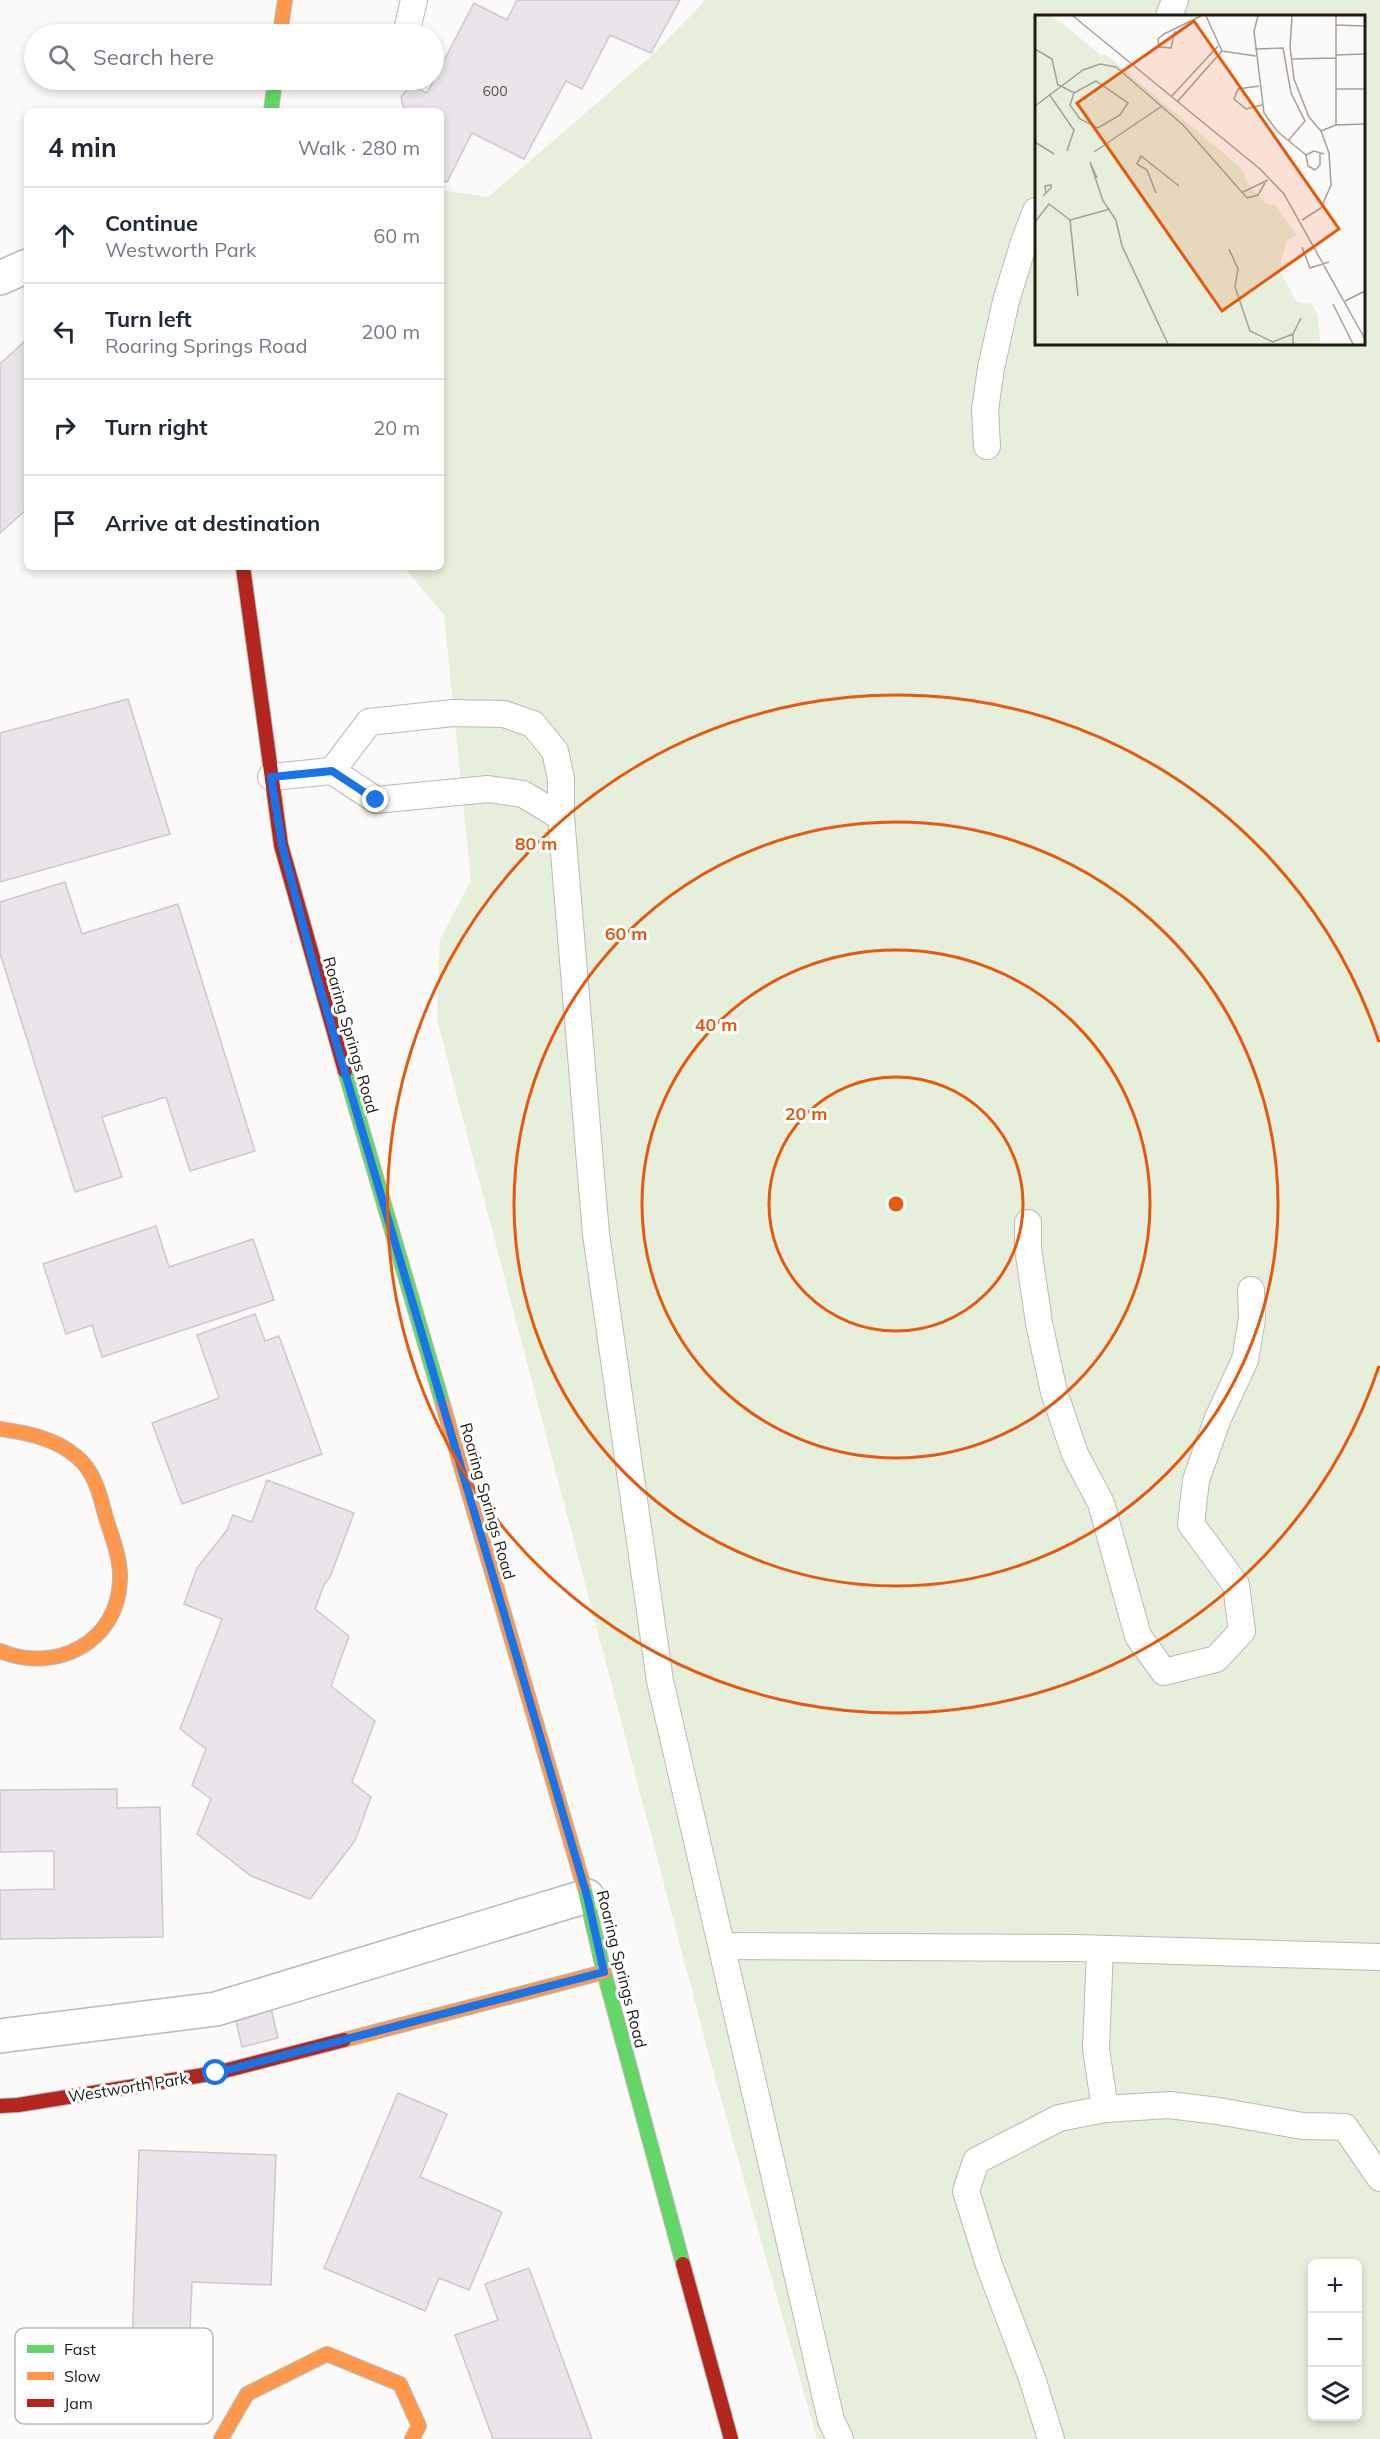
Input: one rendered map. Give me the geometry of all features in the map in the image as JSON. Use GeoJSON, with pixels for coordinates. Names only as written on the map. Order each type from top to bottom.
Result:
{"type":"FeatureCollection","features":[{"type":"Feature","properties":{"kind":"street"},"geometry":{"type":"LineString","coordinates":[[281,24],[285,0]]}},
{"type":"Feature","properties":{"kind":"street"},"geometry":{"type":"LineString","coordinates":[[271,108],[274,90]]}},
{"type":"Feature","properties":{"kind":"street"},"geometry":{"type":"LineString","coordinates":[[0,278],[24,267]]}},
{"type":"Feature","properties":{"kind":"street","name":"Roaring Springs Road"},"geometry":{"type":"LineString","coordinates":[[243,570],[282,845],[316,974],[587,1896],[604,1972],[732,2439]]}},
{"type":"Feature","properties":{"kind":"street"},"geometry":{"type":"LineString","coordinates":[[0,1429],[26,1432],[53,1441],[77,1457],[97,1482],[110,1529],[120,1582],[115,1608],[101,1632],[82,1647],[60,1658],[31,1660],[0,1651]]}},
{"type":"Feature","properties":{"kind":"street"},"geometry":{"type":"LineString","coordinates":[[0,2036],[216,2009],[587,1896]]}},
{"type":"Feature","properties":{"kind":"street","name":"Westworth Park"},"geometry":{"type":"LineString","coordinates":[[0,2106],[216,2073],[604,1972]]}},
{"type":"Feature","properties":{"kind":"street"},"geometry":{"type":"LineString","coordinates":[[220,2439],[247,2394],[327,2354],[400,2384],[419,2426],[412,2439]]}},
{"type":"Feature","properties":{"kind":"lane"},"geometry":{"type":"LineString","coordinates":[[408,24],[414,0]]}},
{"type":"Feature","properties":{"kind":"lane"},"geometry":{"type":"LineString","coordinates":[[1169,15],[1175,0]]}},
{"type":"Feature","properties":{"kind":"lane"},"geometry":{"type":"LineString","coordinates":[[987,446],[985,410],[991,368],[1006,301],[1035,214]]}},
{"type":"Feature","properties":{"kind":"lane"},"geometry":{"type":"LineString","coordinates":[[332,771],[369,722],[453,713],[504,714],[533,724],[555,751],[561,779],[561,817],[598,1246],[660,1681],[831,2420],[840,2439]]}},
{"type":"Feature","properties":{"kind":"lane"},"geometry":{"type":"LineString","coordinates":[[271,777],[332,771],[376,800],[488,789],[523,795],[561,817]]}},
{"type":"Feature","properties":{"kind":"lane"},"geometry":{"type":"LineString","coordinates":[[1028,1222],[1028,1248],[1034,1291],[1054,1392],[1075,1454],[1101,1503],[1138,1636],[1164,1672],[1216,1659],[1242,1631],[1236,1585],[1191,1524],[1196,1480],[1218,1418],[1245,1360],[1251,1319],[1251,1290]]}},
{"type":"Feature","properties":{"kind":"lane"},"geometry":{"type":"LineString","coordinates":[[722,1946],[1100,1949],[1380,1957]]}},
{"type":"Feature","properties":{"kind":"lane"},"geometry":{"type":"LineString","coordinates":[[1100,1949],[1096,2049],[1105,2109]]}},
{"type":"Feature","properties":{"kind":"lane"},"geometry":{"type":"LineString","coordinates":[[1051,2439],[1032,2378],[989,2265],[966,2191],[976,2162],[1059,2118],[1105,2109],[1169,2105],[1304,2126],[1345,2127],[1380,2178]]}},
{"type":"Feature","properties":{"kind":"green space"},"geometry":{"type":"Polygon","coordinates":[[[703,0],[1380,0],[1380,2439],[817,2439],[711,2063],[437,1020],[440,939],[471,881],[444,615],[406,570],[444,570],[444,190],[488,197],[647,60],[703,3],[703,0]]]}},
{"type":"Feature","properties":{"kind":"building"},"geometry":{"type":"Polygon","coordinates":[[[517,0],[680,0],[651,53],[610,35],[582,89],[566,81],[524,159],[472,133],[447,182],[444,181],[444,108],[405,108],[401,97],[406,90],[420,90],[427,93],[429,90],[444,90],[444,60],[474,3],[507,20],[517,0]]]}},
{"type":"Feature","properties":{"kind":"building"},"geometry":{"type":"Polygon","coordinates":[[[24,342],[24,512],[0,533],[0,364],[24,342]]]}},
{"type":"Feature","properties":{"kind":"building"},"geometry":{"type":"Polygon","coordinates":[[[128,699],[170,834],[0,882],[0,733],[128,699]]]}},
{"type":"Feature","properties":{"kind":"building"},"geometry":{"type":"Polygon","coordinates":[[[65,882],[82,934],[178,904],[255,1151],[190,1171],[166,1097],[102,1117],[122,1177],[75,1192],[0,953],[0,902],[65,882]]]}},
{"type":"Feature","properties":{"kind":"building"},"geometry":{"type":"Polygon","coordinates":[[[156,1226],[169,1267],[253,1239],[274,1300],[102,1357],[92,1325],[66,1334],[43,1264],[156,1226]]]}},
{"type":"Feature","properties":{"kind":"building"},"geometry":{"type":"Polygon","coordinates":[[[255,1314],[265,1341],[279,1336],[322,1454],[182,1504],[152,1423],[219,1398],[197,1335],[255,1314]]]}},
{"type":"Feature","properties":{"kind":"building"},"geometry":{"type":"Polygon","coordinates":[[[267,1480],[354,1513],[330,1577],[324,1585],[315,1609],[349,1636],[331,1686],[375,1721],[352,1782],[371,1797],[355,1841],[310,1899],[251,1876],[197,1834],[211,1799],[192,1785],[206,1749],[180,1729],[222,1619],[184,1604],[197,1568],[227,1530],[233,1515],[252,1522],[267,1480]]]}},
{"type":"Feature","properties":{"kind":"building"},"geometry":{"type":"Polygon","coordinates":[[[117,1789],[117,1808],[160,1807],[163,1937],[0,1939],[0,1890],[54,1889],[54,1851],[0,1852],[0,1790],[117,1789]]]}},
{"type":"Feature","properties":{"kind":"building"},"geometry":{"type":"Polygon","coordinates":[[[271,2008],[278,2038],[242,2047],[235,2017],[271,2008]]]}},
{"type":"Feature","properties":{"kind":"building"},"geometry":{"type":"Polygon","coordinates":[[[398,2093],[447,2114],[420,2177],[502,2212],[469,2290],[439,2278],[425,2311],[324,2268],[398,2093]]]}},
{"type":"Feature","properties":{"kind":"building"},"geometry":{"type":"Polygon","coordinates":[[[139,2150],[276,2155],[271,2285],[192,2282],[190,2328],[133,2328],[139,2150]]]}},
{"type":"Feature","properties":{"kind":"building"},"geometry":{"type":"Polygon","coordinates":[[[529,2268],[592,2439],[493,2439],[455,2335],[498,2320],[485,2284],[529,2268]]]}},
{"type":"Feature","properties":{"kind":"traffic: fast"},"geometry":{"type":"LineString","coordinates":[[271,108],[274,90]]}},
{"type":"Feature","properties":{"kind":"traffic: fast"},"geometry":{"type":"LineString","coordinates":[[345,1071],[443,1405]]}},
{"type":"Feature","properties":{"kind":"traffic: fast"},"geometry":{"type":"LineString","coordinates":[[584,1887],[604,1972],[683,2264]]}},
{"type":"Feature","properties":{"kind":"traffic: slow"},"geometry":{"type":"LineString","coordinates":[[281,24],[285,0]]}},
{"type":"Feature","properties":{"kind":"traffic: slow"},"geometry":{"type":"LineString","coordinates":[[443,1405],[584,1887]]}},
{"type":"Feature","properties":{"kind":"traffic: slow"},"geometry":{"type":"LineString","coordinates":[[0,1429],[50,1441],[83,1463],[93,1477],[99,1493],[118,1556],[120,1572],[117,1602],[108,1621],[96,1636],[80,1648],[62,1655],[42,1658],[21,1657],[0,1651]]}},
{"type":"Feature","properties":{"kind":"traffic: slow"},"geometry":{"type":"LineString","coordinates":[[344,2040],[604,1972]]}},
{"type":"Feature","properties":{"kind":"traffic: slow"},"geometry":{"type":"LineString","coordinates":[[221,2439],[247,2394],[327,2354],[400,2384],[419,2426],[412,2439]]}},
{"type":"Feature","properties":{"kind":"traffic: jam"},"geometry":{"type":"LineString","coordinates":[[243,570],[281,845],[345,1071]]}},
{"type":"Feature","properties":{"kind":"traffic: jam"},"geometry":{"type":"LineString","coordinates":[[0,2106],[216,2073],[344,2040]]}},
{"type":"Feature","properties":{"kind":"traffic: jam"},"geometry":{"type":"LineString","coordinates":[[683,2264],[731,2439]]}},
{"type":"Feature","properties":{"kind":"route"},"geometry":{"type":"LineString","coordinates":[[216,2073],[604,1972],[587,1896],[297,906],[282,845],[271,777],[332,771],[376,800]]}}]}
